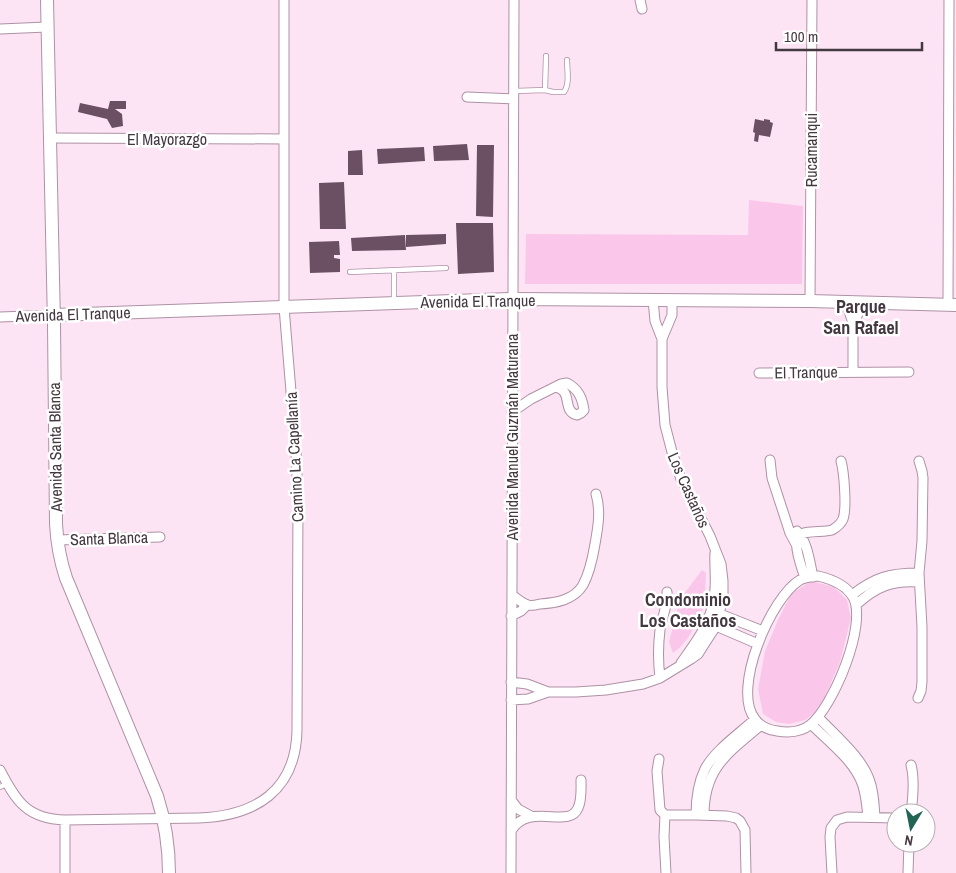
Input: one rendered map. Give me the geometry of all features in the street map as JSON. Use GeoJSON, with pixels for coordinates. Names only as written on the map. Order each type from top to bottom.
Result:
{"type":"FeatureCollection","features":[{"type":"Feature","properties":{"kind":"main road","name":"Avenida Santa Blanca"},"geometry":{"type":"LineString","coordinates":[[47,0],[57,540],[66,578],[164,818],[168,844],[169,873]]}},
{"type":"Feature","properties":{"kind":"main road","name":"Avenida El Tranque"},"geometry":{"type":"LineString","coordinates":[[54,315],[513,299],[952,304]]}},
{"type":"Feature","properties":{"kind":"street","name":"Camino La Capellanía"},"geometry":{"type":"LineString","coordinates":[[0,770],[4,786],[20,803],[34,813],[49,819],[65,820],[215,817],[239,812],[253,806],[268,796],[280,784],[290,769],[295,753],[297,730],[298,499],[284,307],[284,0]]}},
{"type":"Feature","properties":{"kind":"street","name":"Avenida Manuel Guzmán Maturana"},"geometry":{"type":"LineString","coordinates":[[511,873],[514,0]]}},
{"type":"Feature","properties":{"kind":"street","name":"Rucamanqui"},"geometry":{"type":"LineString","coordinates":[[810,301],[812,0]]}},
{"type":"Feature","properties":{"kind":"street"},"geometry":{"type":"LineString","coordinates":[[949,0],[952,304]]}},
{"type":"Feature","properties":{"kind":"street"},"geometry":{"type":"LineString","coordinates":[[0,29],[47,27]]}},
{"type":"Feature","properties":{"kind":"street"},"geometry":{"type":"LineString","coordinates":[[467,97],[513,95]]}},
{"type":"Feature","properties":{"kind":"street","name":"El Mayorazgo"},"geometry":{"type":"LineString","coordinates":[[50,138],[284,139]]}},
{"type":"Feature","properties":{"kind":"street","name":"Los Castaños"},"geometry":{"type":"LineString","coordinates":[[511,700],[528,699],[548,692],[606,690],[643,684],[660,678],[698,654],[716,626],[723,598],[724,581],[721,564],[710,536],[686,492],[665,425],[662,339],[655,321],[653,300]]}},
{"type":"Feature","properties":{"kind":"street","name":"Los Castaños"},"geometry":{"type":"LineString","coordinates":[[662,339],[672,315],[672,300]]}},
{"type":"Feature","properties":{"kind":"street","name":"El Tranque"},"geometry":{"type":"LineString","coordinates":[[846,302],[853,323],[853,372]]}},
{"type":"Feature","properties":{"kind":"street","name":"El Tranque"},"geometry":{"type":"LineString","coordinates":[[853,323],[864,303]]}},
{"type":"Feature","properties":{"kind":"street","name":"Avenida El Tranque"},"geometry":{"type":"LineString","coordinates":[[0,317],[54,315]]}},
{"type":"Feature","properties":{"kind":"street","name":"El Tranque"},"geometry":{"type":"LineString","coordinates":[[759,373],[909,372]]}},
{"type":"Feature","properties":{"kind":"street"},"geometry":{"type":"LineString","coordinates":[[512,412],[531,399],[555,387]]}},
{"type":"Feature","properties":{"kind":"street"},"geometry":{"type":"LineString","coordinates":[[512,394],[531,399]]}},
{"type":"Feature","properties":{"kind":"street"},"geometry":{"type":"LineString","coordinates":[[770,460],[772,478],[792,538],[801,547]]}},
{"type":"Feature","properties":{"kind":"street"},"geometry":{"type":"LineString","coordinates":[[918,698],[922,682],[922,627],[919,578],[923,487],[919,460]]}},
{"type":"Feature","properties":{"kind":"street"},"geometry":{"type":"LineString","coordinates":[[809,577],[797,539],[800,534],[834,529],[840,524],[844,510],[844,482],[841,461]]}},
{"type":"Feature","properties":{"kind":"street"},"geometry":{"type":"LineString","coordinates":[[512,595],[527,605],[556,603],[568,599],[577,592],[583,584],[594,551],[599,505],[596,494]]}},
{"type":"Feature","properties":{"kind":"street"},"geometry":{"type":"LineString","coordinates":[[787,523],[800,534]]}},
{"type":"Feature","properties":{"kind":"street"},"geometry":{"type":"LineString","coordinates":[[801,547],[819,532]]}},
{"type":"Feature","properties":{"kind":"street","name":"Santa Blanca"},"geometry":{"type":"LineString","coordinates":[[57,540],[160,537]]}},
{"type":"Feature","properties":{"kind":"street","name":"Los Castaños"},"geometry":{"type":"LineString","coordinates":[[679,666],[700,636],[710,616],[715,592],[715,550]]}},
{"type":"Feature","properties":{"kind":"street"},"geometry":{"type":"LineString","coordinates":[[852,594],[866,584],[883,576],[895,574],[919,578]]}},
{"type":"Feature","properties":{"kind":"street"},"geometry":{"type":"LineString","coordinates":[[818,576],[831,580],[852,594],[856,605],[856,623],[847,663],[832,695],[814,721],[798,731],[786,732],[770,729],[758,722],[748,707],[747,693],[752,664],[763,631],[779,602],[796,583],[809,577],[818,576]]}},
{"type":"Feature","properties":{"kind":"street"},"geometry":{"type":"LineString","coordinates":[[856,605],[872,592],[884,586],[919,578]]}},
{"type":"Feature","properties":{"kind":"street"},"geometry":{"type":"LineString","coordinates":[[660,678],[658,644],[667,592]]}},
{"type":"Feature","properties":{"kind":"street"},"geometry":{"type":"LineString","coordinates":[[512,616],[527,605]]}},
{"type":"Feature","properties":{"kind":"street"},"geometry":{"type":"LineString","coordinates":[[758,644],[716,626],[710,616],[720,614],[763,631]]}},
{"type":"Feature","properties":{"kind":"street","name":"Los Castaños"},"geometry":{"type":"LineString","coordinates":[[511,682],[527,684],[548,692]]}},
{"type":"Feature","properties":{"kind":"street"},"geometry":{"type":"LineString","coordinates":[[814,721],[856,757],[866,771],[872,788],[871,817]]}},
{"type":"Feature","properties":{"kind":"street"},"geometry":{"type":"LineString","coordinates":[[700,815],[696,802],[705,769],[717,753],[758,722]]}},
{"type":"Feature","properties":{"kind":"street"},"geometry":{"type":"LineString","coordinates":[[659,759],[657,768],[660,808],[664,815],[666,873]]}},
{"type":"Feature","properties":{"kind":"street"},"geometry":{"type":"LineString","coordinates":[[911,765],[913,776],[912,803]]}},
{"type":"Feature","properties":{"kind":"street"},"geometry":{"type":"LineString","coordinates":[[511,831],[518,822],[531,816],[569,816],[578,810],[581,800],[581,780]]}},
{"type":"Feature","properties":{"kind":"street"},"geometry":{"type":"LineString","coordinates":[[511,800],[518,809],[531,816]]}},
{"type":"Feature","properties":{"kind":"street"},"geometry":{"type":"LineString","coordinates":[[664,815],[736,818],[745,830],[746,873]]}},
{"type":"Feature","properties":{"kind":"street"},"geometry":{"type":"LineString","coordinates":[[832,873],[830,837],[833,825],[837,820],[844,818],[886,818]]}},
{"type":"Feature","properties":{"kind":"street"},"geometry":{"type":"LineString","coordinates":[[65,820],[65,873]]}},
{"type":"Feature","properties":{"kind":"street"},"geometry":{"type":"LineString","coordinates":[[908,873],[909,853]]}},
{"type":"Feature","properties":{"kind":"lane"},"geometry":{"type":"LineString","coordinates":[[545,90],[546,56]]}},
{"type":"Feature","properties":{"kind":"lane"},"geometry":{"type":"LineString","coordinates":[[513,95],[545,90],[564,92],[566,89],[567,60]]}},
{"type":"Feature","properties":{"kind":"lane"},"geometry":{"type":"LineString","coordinates":[[350,272],[446,268]]}},
{"type":"Feature","properties":{"kind":"lane"},"geometry":{"type":"LineString","coordinates":[[394,271],[394,303]]}},
{"type":"Feature","properties":{"kind":"shaded area"},"geometry":{"type":"Polygon","coordinates":[[[749,200],[803,206],[802,284],[525,284],[526,234],[748,235],[749,200]]]}},
{"type":"Feature","properties":{"kind":"shaded area"},"geometry":{"type":"Polygon","coordinates":[[[702,570],[706,573],[703,608],[691,633],[673,653],[669,642],[680,599],[702,570]]]}},
{"type":"Feature","properties":{"kind":"shaded area"},"geometry":{"type":"Polygon","coordinates":[[[811,581],[834,587],[847,600],[851,618],[840,662],[824,699],[814,713],[805,720],[789,724],[776,722],[763,714],[758,689],[765,651],[791,594],[811,581]]]}},
{"type":"Feature","properties":{"kind":"building"},"geometry":{"type":"Polygon","coordinates":[[[110,101],[126,101],[126,109],[115,109],[122,114],[123,126],[112,128],[107,119],[78,112],[80,103],[108,109],[110,101]]]}},
{"type":"Feature","properties":{"kind":"building"},"geometry":{"type":"Polygon","coordinates":[[[755,119],[770,120],[773,123],[770,137],[759,135],[758,142],[754,141],[755,119]]]}},
{"type":"Feature","properties":{"kind":"building"},"geometry":{"type":"Polygon","coordinates":[[[467,144],[469,160],[434,161],[433,146],[467,144]]]}},
{"type":"Feature","properties":{"kind":"building"},"geometry":{"type":"Polygon","coordinates":[[[477,145],[494,145],[493,217],[476,216],[477,145]]]}},
{"type":"Feature","properties":{"kind":"building"},"geometry":{"type":"Polygon","coordinates":[[[424,147],[425,161],[378,164],[377,149],[424,147]]]}},
{"type":"Feature","properties":{"kind":"building"},"geometry":{"type":"Polygon","coordinates":[[[362,150],[363,175],[348,175],[348,151],[362,150]]]}},
{"type":"Feature","properties":{"kind":"building"},"geometry":{"type":"Polygon","coordinates":[[[344,182],[346,229],[320,229],[319,183],[344,182]]]}},
{"type":"Feature","properties":{"kind":"building"},"geometry":{"type":"Polygon","coordinates":[[[456,223],[493,223],[494,272],[458,274],[456,223]]]}},
{"type":"Feature","properties":{"kind":"building"},"geometry":{"type":"Polygon","coordinates":[[[446,234],[446,244],[406,247],[406,235],[446,234]]]}},
{"type":"Feature","properties":{"kind":"building"},"geometry":{"type":"Polygon","coordinates":[[[405,235],[406,250],[352,251],[351,238],[405,235]]]}},
{"type":"Feature","properties":{"kind":"building"},"geometry":{"type":"Polygon","coordinates":[[[339,241],[340,255],[334,255],[334,258],[340,259],[340,272],[310,273],[309,242],[339,241]]]}},
{"type":"Feature","properties":{"kind":"district","name":"Parque San Rafael"},"geometry":{"type":"Point","coordinates":[861,317]}},
{"type":"Feature","properties":{"kind":"district","name":"Condominio Los Castaños"},"geometry":{"type":"Point","coordinates":[688,610]}}]}
